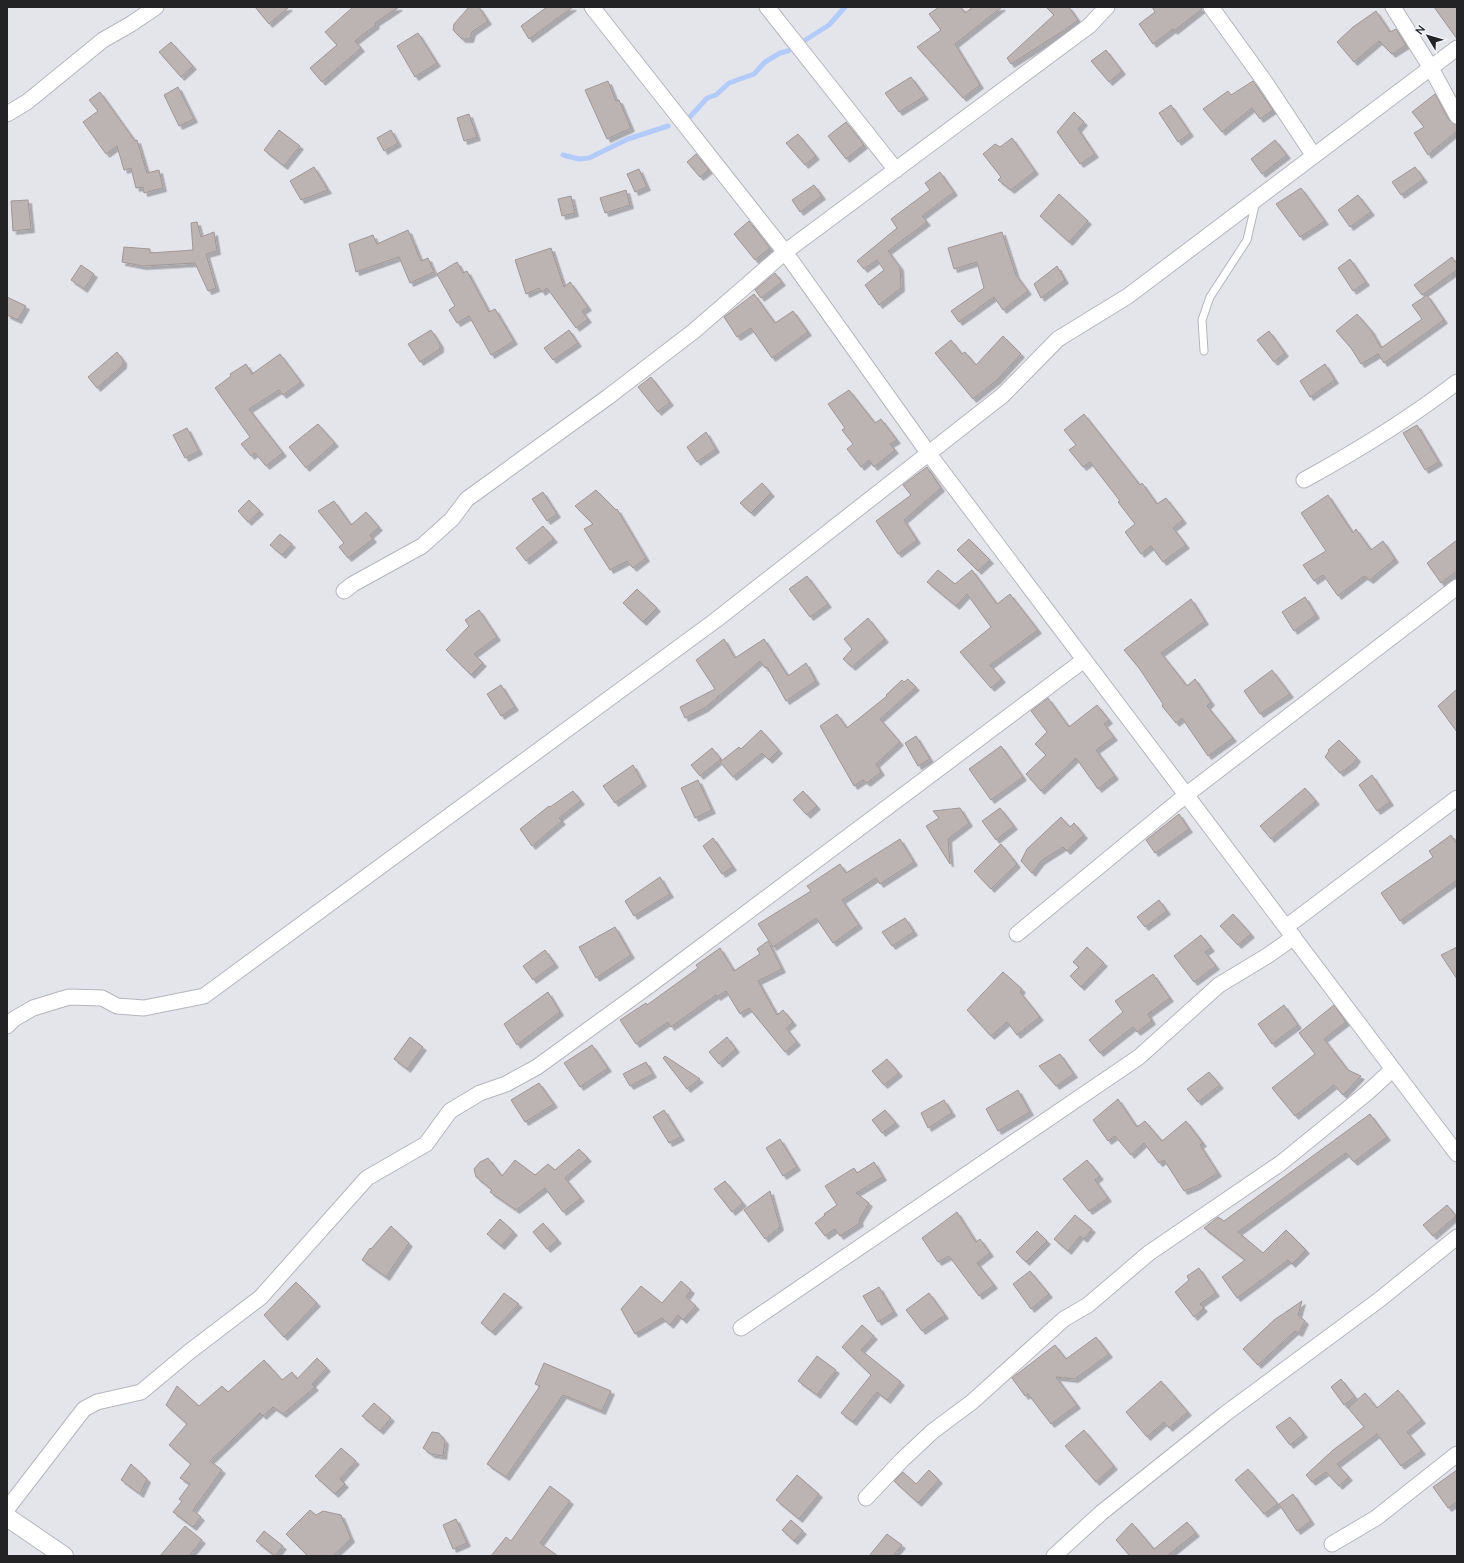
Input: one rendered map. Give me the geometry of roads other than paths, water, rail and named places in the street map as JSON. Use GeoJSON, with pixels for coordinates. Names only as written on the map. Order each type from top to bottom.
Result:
{"type":"FeatureCollection","features":[{"type":"Feature","properties":{"kind":"street"},"geometry":{"type":"LineString","coordinates":[[7,114],[27,102],[102,40],[131,24],[156,7]]}},
{"type":"Feature","properties":{"kind":"street"},"geometry":{"type":"LineString","coordinates":[[592,7],[785,252],[929,454],[1457,1154]]}},
{"type":"Feature","properties":{"kind":"street"},"geometry":{"type":"LineString","coordinates":[[767,7],[896,170]]}},
{"type":"Feature","properties":{"kind":"street"},"geometry":{"type":"LineString","coordinates":[[344,591],[353,584],[422,546],[452,519],[467,498],[608,397],[694,332],[785,252],[1089,26],[1107,7]]}},
{"type":"Feature","properties":{"kind":"street"},"geometry":{"type":"LineString","coordinates":[[1211,7],[1266,82],[1314,156]]}},
{"type":"Feature","properties":{"kind":"street"},"geometry":{"type":"LineString","coordinates":[[1393,7],[1431,68],[1457,116]]}},
{"type":"Feature","properties":{"kind":"street"},"geometry":{"type":"LineString","coordinates":[[7,1026],[14,1019],[33,1008],[69,997],[102,998],[117,1006],[144,1008],[204,996],[716,620],[1003,395],[1058,339],[1128,296],[1457,48]]}},
{"type":"Feature","properties":{"kind":"street"},"geometry":{"type":"LineString","coordinates":[[1304,480],[1355,452],[1428,405],[1457,382]]}},
{"type":"Feature","properties":{"kind":"street"},"geometry":{"type":"LineString","coordinates":[[1018,934],[1186,795],[1457,587]]}},
{"type":"Feature","properties":{"kind":"street"},"geometry":{"type":"LineString","coordinates":[[7,1509],[84,1409],[97,1402],[141,1392],[188,1352],[258,1299],[367,1178],[426,1144],[450,1112],[480,1093],[506,1084],[537,1067],[650,985],[1084,660]]}},
{"type":"Feature","properties":{"kind":"street"},"geometry":{"type":"LineString","coordinates":[[741,1328],[1139,1057],[1219,985],[1267,956],[1290,932],[1457,798]]}},
{"type":"Feature","properties":{"kind":"street"},"geometry":{"type":"LineString","coordinates":[[866,1498],[903,1458],[933,1431],[972,1402],[1064,1319],[1088,1305],[1149,1253],[1281,1163],[1367,1093],[1393,1069]]}},
{"type":"Feature","properties":{"kind":"street"},"geometry":{"type":"LineString","coordinates":[[1054,1556],[1101,1513],[1225,1414],[1379,1300],[1457,1237]]}},
{"type":"Feature","properties":{"kind":"street"},"geometry":{"type":"LineString","coordinates":[[1332,1544],[1376,1518],[1457,1454]]}},
{"type":"Feature","properties":{"kind":"street"},"geometry":{"type":"LineString","coordinates":[[7,1517],[64,1556]]}},
{"type":"Feature","properties":{"kind":"lane"},"geometry":{"type":"LineString","coordinates":[[1204,350],[1202,320],[1210,297],[1247,240],[1257,199]]}},
{"type":"Feature","properties":{"kind":"waterway"},"geometry":{"type":"LineString","coordinates":[[690,117],[707,98],[716,95],[729,83],[754,74],[765,62],[780,53],[788,51],[829,25],[845,7]]}},
{"type":"Feature","properties":{"kind":"waterway"},"geometry":{"type":"LineString","coordinates":[[563,155],[579,159],[589,158],[628,139],[668,126]]}}]}
